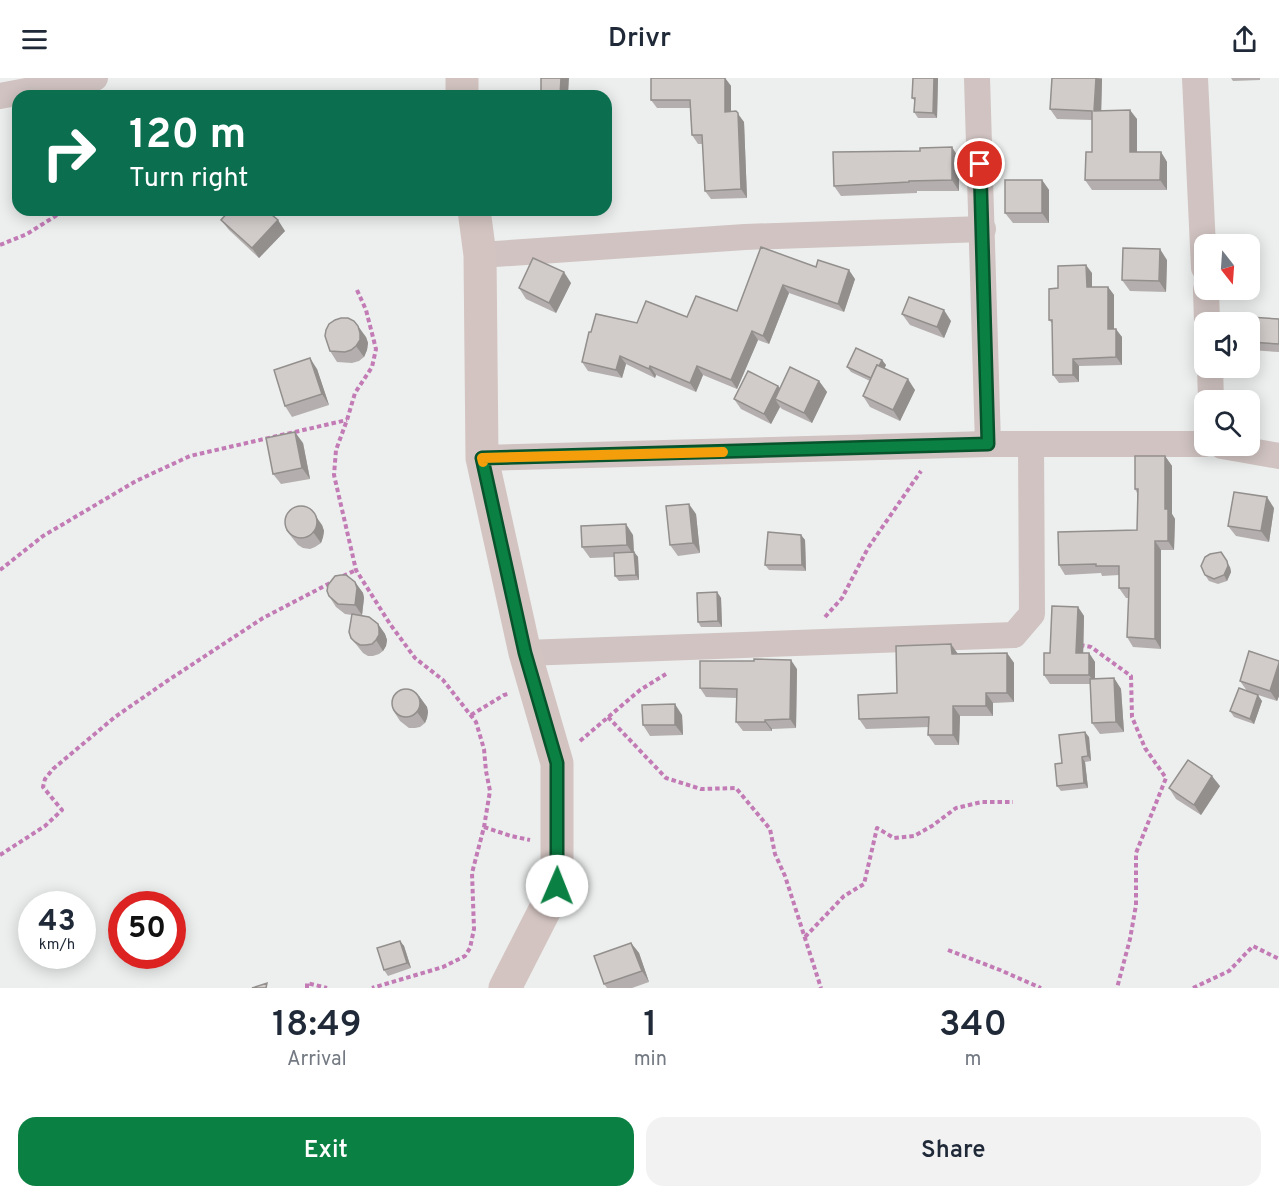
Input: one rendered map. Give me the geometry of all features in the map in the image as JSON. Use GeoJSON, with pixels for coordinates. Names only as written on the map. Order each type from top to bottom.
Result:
{"type":"FeatureCollection","features":[{"type":"Feature","properties":{"kind":"main road"},"geometry":{"type":"LineString","coordinates":[[475,216],[480,255],[482,458],[525,653],[557,763],[557,886],[504,987]]}},
{"type":"Feature","properties":{"kind":"street"},"geometry":{"type":"LineString","coordinates":[[32,90],[95,78]]}},
{"type":"Feature","properties":{"kind":"street"},"geometry":{"type":"LineString","coordinates":[[977,78],[988,444]]}},
{"type":"Feature","properties":{"kind":"street"},"geometry":{"type":"LineString","coordinates":[[1195,78],[1202,234]]}},
{"type":"Feature","properties":{"kind":"street"},"geometry":{"type":"LineString","coordinates":[[480,255],[745,237],[983,229]]}},
{"type":"Feature","properties":{"kind":"street"},"geometry":{"type":"LineString","coordinates":[[482,458],[988,444],[1194,444]]}},
{"type":"Feature","properties":{"kind":"street"},"geometry":{"type":"LineString","coordinates":[[525,653],[1014,634],[1032,614],[1031,444]]}},
{"type":"Feature","properties":{"kind":"street"},"geometry":{"type":"LineString","coordinates":[[1260,453],[1279,456]]}},
{"type":"Feature","properties":{"kind":"path"},"geometry":{"type":"LineString","coordinates":[[0,244],[27,234],[56,216]]}},
{"type":"Feature","properties":{"kind":"path"},"geometry":{"type":"LineString","coordinates":[[357,290],[366,310],[376,348],[372,367],[355,393],[336,450],[334,475],[356,570],[390,624],[415,658],[443,680],[476,722],[484,749],[490,791],[472,873],[474,929],[470,948],[465,956],[443,966],[372,988]]}},
{"type":"Feature","properties":{"kind":"path"},"geometry":{"type":"LineString","coordinates":[[0,570],[43,536],[136,481],[190,456],[347,420]]}},
{"type":"Feature","properties":{"kind":"path"},"geometry":{"type":"LineString","coordinates":[[0,855],[45,826],[62,810],[43,787],[45,778],[115,717],[263,618],[356,570]]}},
{"type":"Feature","properties":{"kind":"path"},"geometry":{"type":"LineString","coordinates":[[1080,645],[1091,646],[1131,676],[1132,717],[1145,748],[1166,778],[1136,853],[1136,905],[1117,988]]}},
{"type":"Feature","properties":{"kind":"path"},"geometry":{"type":"LineString","coordinates":[[471,715],[504,695],[535,687]]}},
{"type":"Feature","properties":{"kind":"path"},"geometry":{"type":"LineString","coordinates":[[608,717],[666,778],[700,789],[736,788],[770,829],[775,854],[806,937],[821,988]]}},
{"type":"Feature","properties":{"kind":"path"},"geometry":{"type":"LineString","coordinates":[[806,937],[844,896],[864,884],[877,828],[894,838],[914,836],[933,826],[956,808],[982,802],[1013,802]]}},
{"type":"Feature","properties":{"kind":"path"},"geometry":{"type":"LineString","coordinates":[[483,827],[557,846]]}},
{"type":"Feature","properties":{"kind":"path"},"geometry":{"type":"LineString","coordinates":[[1193,988],[1229,971],[1253,946],[1279,959]]}},
{"type":"Feature","properties":{"kind":"path"},"geometry":{"type":"LineString","coordinates":[[948,950],[1041,988]]}},
{"type":"Feature","properties":{"kind":"path"},"geometry":{"type":"LineString","coordinates":[[308,988],[307,984],[327,988]]}},
{"type":"Feature","properties":{"kind":"building"},"geometry":{"type":"Polygon","coordinates":[[[541,78],[561,78],[560,90],[541,90],[541,78]]]}},
{"type":"Feature","properties":{"kind":"building"},"geometry":{"type":"Polygon","coordinates":[[[651,78],[725,78],[725,112],[736,111],[738,113],[741,189],[705,191],[702,135],[692,135],[690,100],[651,100],[651,78]]]}},
{"type":"Feature","properties":{"kind":"building"},"geometry":{"type":"Polygon","coordinates":[[[913,78],[934,78],[933,113],[914,112],[913,78]]]}},
{"type":"Feature","properties":{"kind":"building"},"geometry":{"type":"Polygon","coordinates":[[[1052,78],[1096,78],[1094,111],[1130,110],[1130,152],[1161,152],[1160,180],[1085,180],[1086,152],[1092,152],[1092,111],[1050,109],[1052,78]]]}},
{"type":"Feature","properties":{"kind":"building"},"geometry":{"type":"Polygon","coordinates":[[[952,147],[952,180],[834,186],[833,152],[920,151],[920,148],[952,147]]]}},
{"type":"Feature","properties":{"kind":"building"},"geometry":{"type":"Polygon","coordinates":[[[1005,180],[1042,180],[1042,213],[1005,213],[1005,180]]]}},
{"type":"Feature","properties":{"kind":"building"},"geometry":{"type":"Polygon","coordinates":[[[225,216],[273,216],[278,220],[252,248],[221,220],[225,216]]]}},
{"type":"Feature","properties":{"kind":"building"},"geometry":{"type":"Polygon","coordinates":[[[761,247],[816,267],[818,260],[849,270],[838,304],[783,285],[763,336],[752,331],[731,380],[697,366],[690,383],[620,356],[616,370],[582,362],[596,314],[637,323],[646,301],[687,317],[696,296],[737,311],[761,247]]]}},
{"type":"Feature","properties":{"kind":"building"},"geometry":{"type":"Polygon","coordinates":[[[1123,248],[1160,249],[1159,281],[1122,280],[1123,248]]]}},
{"type":"Feature","properties":{"kind":"building"},"geometry":{"type":"Polygon","coordinates":[[[533,258],[564,272],[549,303],[519,288],[533,258]]]}},
{"type":"Feature","properties":{"kind":"building"},"geometry":{"type":"Polygon","coordinates":[[[1086,265],[1087,287],[1108,287],[1108,329],[1116,329],[1116,357],[1073,359],[1073,375],[1053,375],[1049,289],[1058,288],[1058,266],[1086,265]]]}},
{"type":"Feature","properties":{"kind":"building"},"geometry":{"type":"Polygon","coordinates":[[[909,297],[944,310],[937,327],[902,314],[909,297]]]}},
{"type":"Feature","properties":{"kind":"building"},"geometry":{"type":"Polygon","coordinates":[[[341,318],[354,321],[358,326],[360,340],[351,350],[330,351],[325,336],[326,330],[329,324],[341,318]]]}},
{"type":"Feature","properties":{"kind":"building"},"geometry":{"type":"Polygon","coordinates":[[[1260,318],[1279,319],[1279,344],[1260,343],[1260,318]]]}},
{"type":"Feature","properties":{"kind":"building"},"geometry":{"type":"Polygon","coordinates":[[[856,348],[882,360],[871,378],[847,367],[856,348]]]}},
{"type":"Feature","properties":{"kind":"building"},"geometry":{"type":"Polygon","coordinates":[[[310,358],[322,394],[285,406],[274,370],[310,358]]]}},
{"type":"Feature","properties":{"kind":"building"},"geometry":{"type":"Polygon","coordinates":[[[877,365],[908,379],[893,410],[863,396],[877,365]]]}},
{"type":"Feature","properties":{"kind":"building"},"geometry":{"type":"Polygon","coordinates":[[[790,367],[819,381],[804,413],[775,399],[790,367]]]}},
{"type":"Feature","properties":{"kind":"building"},"geometry":{"type":"Polygon","coordinates":[[[748,371],[778,386],[764,414],[734,399],[748,371]]]}},
{"type":"Feature","properties":{"kind":"building"},"geometry":{"type":"Polygon","coordinates":[[[295,432],[302,468],[273,474],[266,438],[295,432]]]}},
{"type":"Feature","properties":{"kind":"building"},"geometry":{"type":"Polygon","coordinates":[[[1135,456],[1165,456],[1165,509],[1168,509],[1168,541],[1155,541],[1155,639],[1127,637],[1129,588],[1119,588],[1119,566],[1059,565],[1058,532],[1137,530],[1138,489],[1135,489],[1135,456]]]}},
{"type":"Feature","properties":{"kind":"building"},"geometry":{"type":"Polygon","coordinates":[[[1234,492],[1267,497],[1261,531],[1228,526],[1234,492]]]}},
{"type":"Feature","properties":{"kind":"building"},"geometry":{"type":"Polygon","coordinates":[[[689,504],[693,543],[670,545],[666,506],[689,504]]]}},
{"type":"Feature","properties":{"kind":"building"},"geometry":{"type":"Polygon","coordinates":[[[301,506],[312,511],[317,522],[312,533],[301,538],[290,533],[285,522],[290,511],[301,506]]]}},
{"type":"Feature","properties":{"kind":"building"},"geometry":{"type":"Polygon","coordinates":[[[626,524],[627,545],[582,547],[581,526],[626,524]]]}},
{"type":"Feature","properties":{"kind":"building"},"geometry":{"type":"Polygon","coordinates":[[[768,532],[801,535],[802,565],[765,565],[768,532]]]}},
{"type":"Feature","properties":{"kind":"building"},"geometry":{"type":"Polygon","coordinates":[[[634,552],[636,575],[615,576],[614,553],[634,552]]]}},
{"type":"Feature","properties":{"kind":"building"},"geometry":{"type":"Polygon","coordinates":[[[1221,552],[1228,566],[1224,575],[1214,579],[1205,575],[1201,566],[1205,557],[1221,552]]]}},
{"type":"Feature","properties":{"kind":"building"},"geometry":{"type":"Polygon","coordinates":[[[346,575],[355,582],[357,588],[355,605],[338,604],[329,596],[328,585],[335,576],[346,575]]]}},
{"type":"Feature","properties":{"kind":"building"},"geometry":{"type":"Polygon","coordinates":[[[717,592],[718,621],[698,622],[697,593],[717,592]]]}},
{"type":"Feature","properties":{"kind":"building"},"geometry":{"type":"Polygon","coordinates":[[[1052,606],[1078,607],[1076,653],[1089,653],[1089,675],[1044,675],[1044,653],[1050,653],[1052,606]]]}},
{"type":"Feature","properties":{"kind":"building"},"geometry":{"type":"Polygon","coordinates":[[[352,614],[369,617],[378,624],[379,635],[372,644],[360,645],[351,638],[349,632],[352,614]]]}},
{"type":"Feature","properties":{"kind":"building"},"geometry":{"type":"Polygon","coordinates":[[[951,644],[952,654],[1007,653],[1007,693],[986,693],[986,706],[953,706],[953,735],[928,735],[929,717],[859,719],[858,695],[897,693],[896,646],[951,644]]]}},
{"type":"Feature","properties":{"kind":"building"},"geometry":{"type":"Polygon","coordinates":[[[1249,651],[1279,661],[1270,691],[1240,681],[1249,651]]]}},
{"type":"Feature","properties":{"kind":"building"},"geometry":{"type":"Polygon","coordinates":[[[754,659],[791,660],[790,719],[736,722],[737,689],[700,688],[700,661],[754,661],[754,659]]]}},
{"type":"Feature","properties":{"kind":"building"},"geometry":{"type":"Polygon","coordinates":[[[1114,678],[1116,722],[1092,723],[1090,679],[1114,678]]]}},
{"type":"Feature","properties":{"kind":"building"},"geometry":{"type":"Polygon","coordinates":[[[1239,688],[1258,695],[1250,719],[1230,711],[1239,688]]]}},
{"type":"Feature","properties":{"kind":"building"},"geometry":{"type":"Polygon","coordinates":[[[406,689],[416,693],[420,703],[416,713],[406,717],[396,713],[392,703],[396,693],[406,689]]]}},
{"type":"Feature","properties":{"kind":"building"},"geometry":{"type":"Polygon","coordinates":[[[675,704],[675,725],[643,725],[642,705],[675,704]]]}},
{"type":"Feature","properties":{"kind":"building"},"geometry":{"type":"Polygon","coordinates":[[[1085,732],[1088,756],[1082,757],[1084,783],[1057,786],[1055,764],[1062,763],[1059,735],[1085,732]]]}},
{"type":"Feature","properties":{"kind":"building"},"geometry":{"type":"Polygon","coordinates":[[[1188,760],[1212,776],[1194,805],[1169,788],[1188,760]]]}},
{"type":"Feature","properties":{"kind":"building"},"geometry":{"type":"Polygon","coordinates":[[[400,941],[407,963],[384,970],[377,948],[400,941]]]}},
{"type":"Feature","properties":{"kind":"building"},"geometry":{"type":"Polygon","coordinates":[[[631,943],[642,971],[604,984],[594,956],[631,943]]]}},
{"type":"Feature","properties":{"kind":"building"},"geometry":{"type":"Polygon","coordinates":[[[267,983],[266,988],[252,988],[267,983]]]}},
{"type":"Feature","properties":{"kind":"slow traffic"},"geometry":{"type":"LineString","coordinates":[[483,462],[482,458],[723,452]]}},
{"type":"Feature","properties":{"kind":"route"},"geometry":{"type":"LineString","coordinates":[[557,886],[557,763],[525,653],[482,458],[988,444],[980,164]]}}]}
